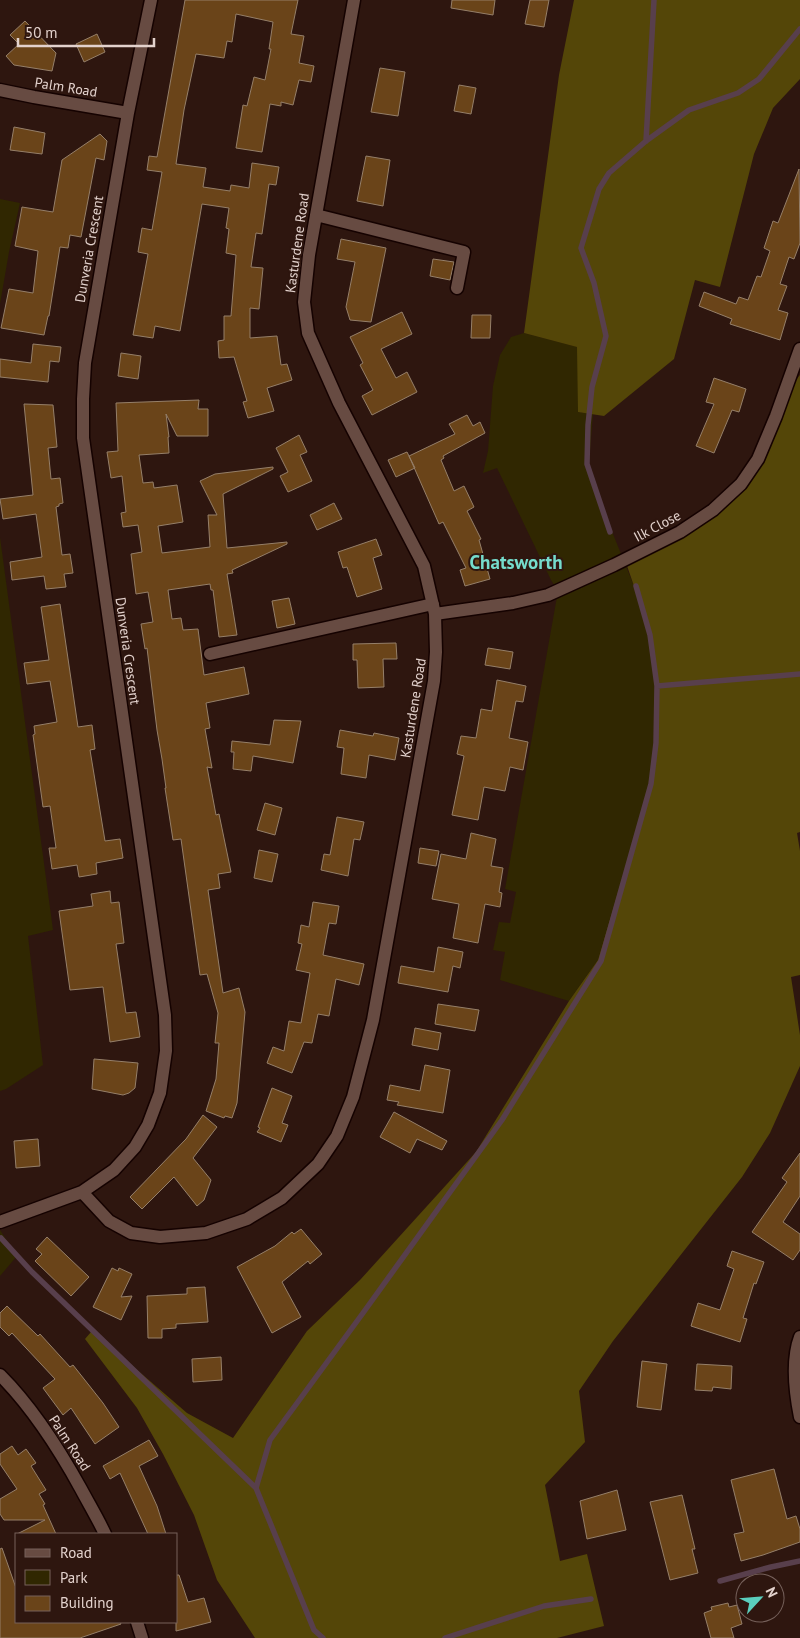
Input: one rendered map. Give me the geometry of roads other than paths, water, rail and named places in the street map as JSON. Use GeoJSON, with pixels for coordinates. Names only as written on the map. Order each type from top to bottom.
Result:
{"type":"FeatureCollection","features":[{"type":"Feature","properties":{"kind":"street","name":"Dunveria Crescent"},"geometry":{"type":"LineString","coordinates":[[0,1222],[82,1192],[114,1170],[134,1147],[148,1125],[160,1092],[166,1052],[165,1015],[83,438],[83,399],[86,362],[128,113],[151,0]]}},
{"type":"Feature","properties":{"kind":"street","name":"Kasturdene Road"},"geometry":{"type":"LineString","coordinates":[[82,1192],[109,1220],[131,1233],[160,1237],[206,1233],[247,1219],[282,1198],[318,1164],[337,1136],[354,1097],[372,1020],[434,682],[436,652],[434,609],[424,566],[339,403],[308,333],[304,302],[308,256],[354,0]]}},
{"type":"Feature","properties":{"kind":"street","name":"Palm Road"},"geometry":{"type":"LineString","coordinates":[[0,90],[128,113]]}},
{"type":"Feature","properties":{"kind":"street"},"geometry":{"type":"LineString","coordinates":[[316,215],[464,252],[457,288]]}},
{"type":"Feature","properties":{"kind":"street","name":"Ilk Close"},"geometry":{"type":"LineString","coordinates":[[210,654],[434,609],[513,603],[548,595],[614,566],[680,532],[713,510],[741,484],[758,458],[776,416],[800,348]]}},
{"type":"Feature","properties":{"kind":"street"},"geometry":{"type":"LineString","coordinates":[[800,1336],[796,1349],[795,1376],[800,1417]]}},
{"type":"Feature","properties":{"kind":"street","name":"Palm Road"},"geometry":{"type":"LineString","coordinates":[[0,1375],[29,1408],[51,1439],[71,1470],[104,1533]]}},
{"type":"Feature","properties":{"kind":"street"},"geometry":{"type":"LineString","coordinates":[[138,1623],[142,1638]]}},
{"type":"Feature","properties":{"kind":"waterway"},"geometry":{"type":"LineString","coordinates":[[646,141],[654,0]]}},
{"type":"Feature","properties":{"kind":"waterway"},"geometry":{"type":"LineString","coordinates":[[610,532],[587,464],[588,425],[592,387],[606,336],[594,283],[581,248],[599,189],[609,173],[646,141],[689,110],[738,93],[759,79],[800,29]]}},
{"type":"Feature","properties":{"kind":"waterway"},"geometry":{"type":"LineString","coordinates":[[323,1638],[314,1630],[256,1488],[270,1440],[502,1120],[601,961],[651,784],[656,743],[657,686],[650,635],[636,586]]}},
{"type":"Feature","properties":{"kind":"waterway"},"geometry":{"type":"LineString","coordinates":[[657,686],[800,674]]}},
{"type":"Feature","properties":{"kind":"waterway"},"geometry":{"type":"LineString","coordinates":[[1,1238],[32,1272],[256,1488]]}},
{"type":"Feature","properties":{"kind":"waterway"},"geometry":{"type":"LineString","coordinates":[[720,1581],[800,1561]]}},
{"type":"Feature","properties":{"kind":"waterway"},"geometry":{"type":"LineString","coordinates":[[445,1638],[544,1606],[591,1599]]}},
{"type":"Feature","properties":{"kind":"district","name":"Chatsworth"},"geometry":{"type":"Point","coordinates":[516,562]}}]}
